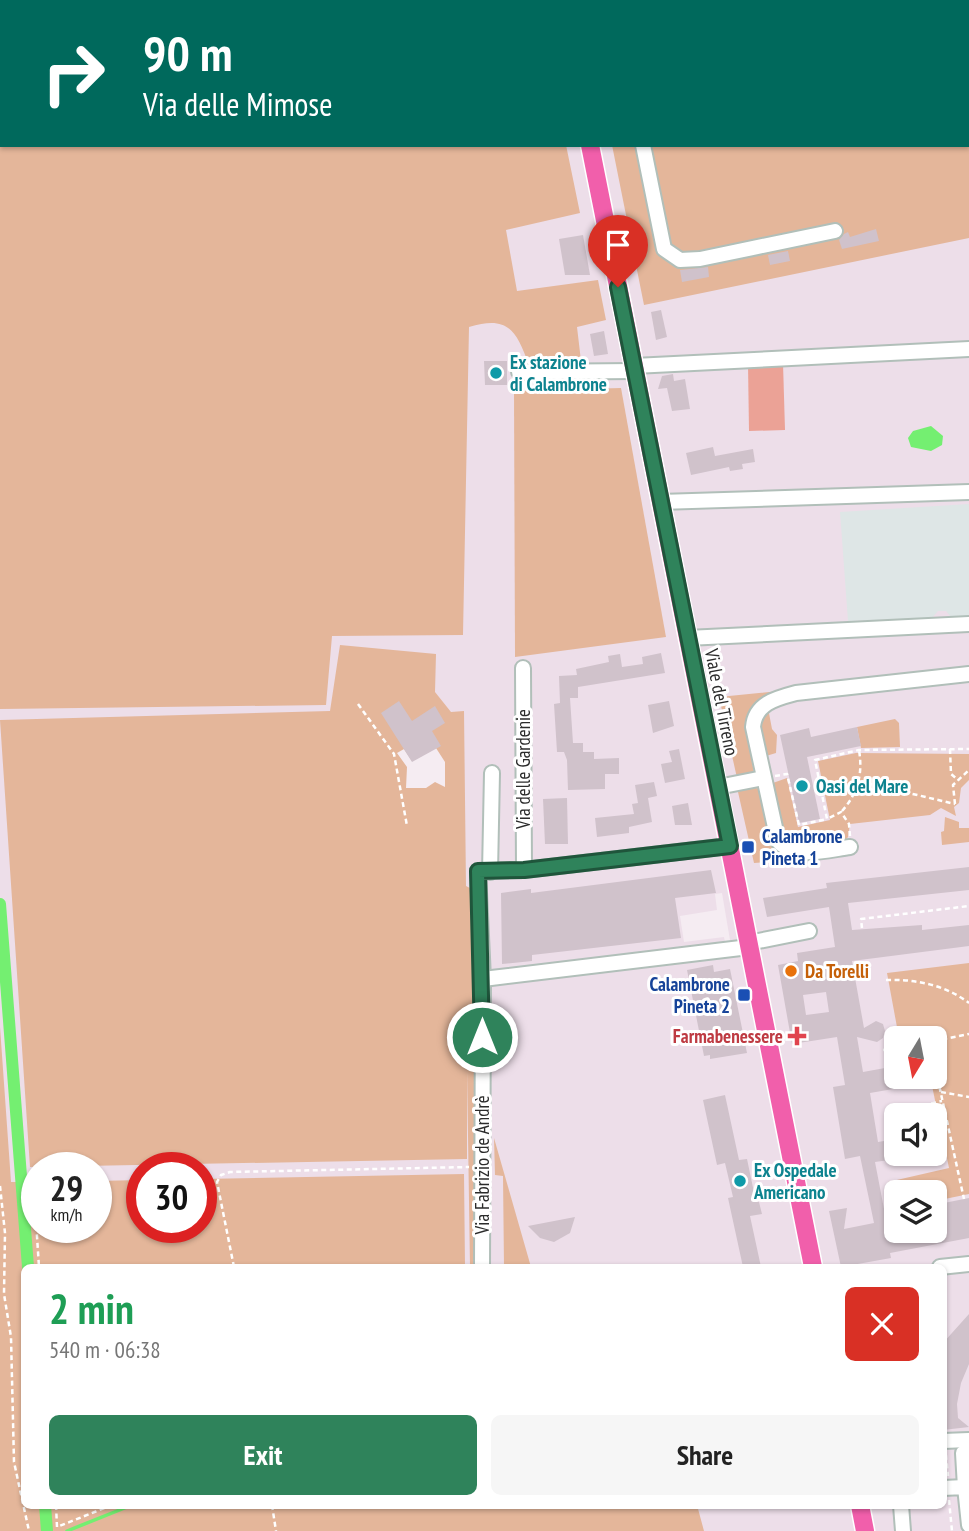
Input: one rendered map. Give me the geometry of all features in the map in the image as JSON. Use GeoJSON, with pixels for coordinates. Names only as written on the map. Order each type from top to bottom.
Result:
{"type":"FeatureCollection","features":[{"type":"Feature","properties":{"kind":"main road","name":"Viale del Tirreno"},"geometry":{"type":"LineString","coordinates":[[590,147],[812,1264]]}},
{"type":"Feature","properties":{"kind":"main road"},"geometry":{"type":"LineString","coordinates":[[861,1509],[865,1531]]}},
{"type":"Feature","properties":{"kind":"street"},"geometry":{"type":"LineString","coordinates":[[643,147],[664,249],[680,260],[700,260],[835,231]]}},
{"type":"Feature","properties":{"kind":"street"},"geometry":{"type":"LineString","coordinates":[[519,372],[634,369],[969,349]]}},
{"type":"Feature","properties":{"kind":"street"},"geometry":{"type":"LineString","coordinates":[[660,502],[969,492]]}},
{"type":"Feature","properties":{"kind":"street"},"geometry":{"type":"LineString","coordinates":[[688,638],[969,624]]}},
{"type":"Feature","properties":{"kind":"street","name":"Via delle Gardenie"},"geometry":{"type":"LineString","coordinates":[[523,668],[524,870]]}},
{"type":"Feature","properties":{"kind":"street"},"geometry":{"type":"LineString","coordinates":[[850,847],[799,852],[782,846],[774,832],[752,727],[760,709],[772,700],[796,693],[969,674]]}},
{"type":"Feature","properties":{"kind":"street","name":"Via Fabrizio de Andrè"},"geometry":{"type":"LineString","coordinates":[[482,1264],[484,871],[492,773]]}},
{"type":"Feature","properties":{"kind":"street"},"geometry":{"type":"LineString","coordinates":[[718,787],[763,778]]}},
{"type":"Feature","properties":{"kind":"street"},"geometry":{"type":"LineString","coordinates":[[484,871],[524,870],[730,846]]}},
{"type":"Feature","properties":{"kind":"street"},"geometry":{"type":"LineString","coordinates":[[483,979],[748,945],[809,931]]}},
{"type":"Feature","properties":{"kind":"street"},"geometry":{"type":"LineString","coordinates":[[947,1266],[969,1264]]}},
{"type":"Feature","properties":{"kind":"street"},"geometry":{"type":"LineString","coordinates":[[947,1441],[969,1440]]}},
{"type":"Feature","properties":{"kind":"street"},"geometry":{"type":"LineString","coordinates":[[968,1527],[964,1453],[969,1452]]}},
{"type":"Feature","properties":{"kind":"street"},"geometry":{"type":"LineString","coordinates":[[947,1488],[965,1487]]}},
{"type":"Feature","properties":{"kind":"street"},"geometry":{"type":"LineString","coordinates":[[901,1509],[903,1531]]}},
{"type":"Feature","properties":{"kind":"path"},"geometry":{"type":"LineString","coordinates":[[358,704],[392,749],[407,826]]}},
{"type":"Feature","properties":{"kind":"path"},"geometry":{"type":"LineString","coordinates":[[950,749],[951,774],[958,780]]}},
{"type":"Feature","properties":{"kind":"path"},"geometry":{"type":"LineString","coordinates":[[827,819],[815,760],[859,750],[969,749]]}},
{"type":"Feature","properties":{"kind":"path"},"geometry":{"type":"LineString","coordinates":[[763,778],[788,774],[799,825],[827,819],[841,812],[855,793],[861,764],[859,750]]}},
{"type":"Feature","properties":{"kind":"path"},"geometry":{"type":"LineString","coordinates":[[859,782],[885,787],[891,783],[896,790],[956,804],[952,790],[969,770]]}},
{"type":"Feature","properties":{"kind":"path"},"geometry":{"type":"LineString","coordinates":[[885,787],[889,794],[896,790]]}},
{"type":"Feature","properties":{"kind":"path"},"geometry":{"type":"LineString","coordinates":[[400,788],[406,788]]}},
{"type":"Feature","properties":{"kind":"path"},"geometry":{"type":"LineString","coordinates":[[841,812],[849,824],[850,847]]}},
{"type":"Feature","properties":{"kind":"path"},"geometry":{"type":"LineString","coordinates":[[862,928],[861,919],[969,906]]}},
{"type":"Feature","properties":{"kind":"path"},"geometry":{"type":"LineString","coordinates":[[886,980],[917,980],[969,1003]]}},
{"type":"Feature","properties":{"kind":"path"},"geometry":{"type":"LineString","coordinates":[[947,1038],[969,1034]]}},
{"type":"Feature","properties":{"kind":"path"},"geometry":{"type":"LineString","coordinates":[[940,1089],[964,1199]]}},
{"type":"Feature","properties":{"kind":"path"},"geometry":{"type":"LineString","coordinates":[[941,1092],[969,1097]]}},
{"type":"Feature","properties":{"kind":"path"},"geometry":{"type":"LineString","coordinates":[[934,1103],[943,1101]]}},
{"type":"Feature","properties":{"kind":"path"},"geometry":{"type":"LineString","coordinates":[[233,1264],[217,1182],[221,1175],[230,1172],[482,1166]]}},
{"type":"Feature","properties":{"kind":"path"},"geometry":{"type":"LineString","coordinates":[[0,1186],[5,1233],[4,1294],[10,1337],[14,1462],[21,1494]]}},
{"type":"Feature","properties":{"kind":"path"},"geometry":{"type":"LineString","coordinates":[[37,1243],[39,1264]]}},
{"type":"Feature","properties":{"kind":"path"},"geometry":{"type":"LineString","coordinates":[[24,1509],[29,1531]]}},
{"type":"Feature","properties":{"kind":"path"},"geometry":{"type":"LineString","coordinates":[[56,1509],[57,1527],[102,1509]]}},
{"type":"Feature","properties":{"kind":"path"},"geometry":{"type":"LineString","coordinates":[[273,1509],[276,1531]]}},
{"type":"Feature","properties":{"kind":"shaded area"},"geometry":{"type":"Polygon","coordinates":[[[0,147],[566,147],[580,213],[506,230],[517,291],[598,280],[606,320],[577,327],[581,361],[529,365],[520,343],[509,328],[493,323],[469,327],[463,635],[332,636],[326,705],[0,709],[0,147]]]}},
{"type":"Feature","properties":{"kind":"shaded area"},"geometry":{"type":"Polygon","coordinates":[[[612,147],[969,147],[969,238],[644,305],[612,147]]]}},
{"type":"Feature","properties":{"kind":"shaded area"},"geometry":{"type":"Polygon","coordinates":[[[783,363],[785,430],[749,431],[748,364],[783,363]]]}},
{"type":"Feature","properties":{"kind":"shaded area"},"geometry":{"type":"Polygon","coordinates":[[[621,388],[666,637],[515,657],[514,391],[621,388]]]}},
{"type":"Feature","properties":{"kind":"shaded area"},"geometry":{"type":"Polygon","coordinates":[[[931,426],[943,436],[942,445],[931,451],[911,447],[908,438],[913,431],[931,426]]]}},
{"type":"Feature","properties":{"kind":"shaded area"},"geometry":{"type":"Polygon","coordinates":[[[969,504],[969,617],[951,617],[946,611],[938,611],[932,618],[848,621],[840,512],[969,504]]]}},
{"type":"Feature","properties":{"kind":"shaded area"},"geometry":{"type":"Polygon","coordinates":[[[340,645],[436,654],[435,692],[451,712],[464,711],[466,886],[476,891],[480,1264],[470,1264],[467,1070],[467,1159],[217,1164],[217,1152],[126,1152],[126,1165],[112,1165],[112,1152],[29,1152],[0,720],[330,711],[340,645]]]}},
{"type":"Feature","properties":{"kind":"shaded area"},"geometry":{"type":"Polygon","coordinates":[[[779,691],[747,731],[754,773],[737,778],[719,697],[779,691]]]}},
{"type":"Feature","properties":{"kind":"shaded area"},"geometry":{"type":"Polygon","coordinates":[[[768,708],[772,729],[777,735],[776,753],[766,756],[759,725],[768,708]]]}},
{"type":"Feature","properties":{"kind":"shaded area"},"geometry":{"type":"Polygon","coordinates":[[[895,719],[899,723],[900,747],[861,748],[857,727],[895,719]]]}},
{"type":"Feature","properties":{"kind":"shaded area"},"geometry":{"type":"Polygon","coordinates":[[[436,748],[445,762],[445,787],[435,782],[426,788],[406,788],[407,767],[397,753],[404,749],[412,761],[436,748]]]}},
{"type":"Feature","properties":{"kind":"shaded area"},"geometry":{"type":"Polygon","coordinates":[[[856,753],[969,754],[969,780],[961,788],[959,803],[954,807],[956,816],[941,808],[930,815],[850,824],[848,837],[844,842],[798,847],[783,840],[770,784],[787,778],[798,827],[830,820],[818,761],[856,753]]]}},
{"type":"Feature","properties":{"kind":"shaded area"},"geometry":{"type":"Polygon","coordinates":[[[751,786],[759,789],[770,835],[801,859],[754,863],[738,792],[751,786]]]}},
{"type":"Feature","properties":{"kind":"shaded area"},"geometry":{"type":"Polygon","coordinates":[[[945,817],[959,822],[959,828],[969,828],[969,842],[942,845],[941,832],[944,831],[945,817]]]}},
{"type":"Feature","properties":{"kind":"shaded area"},"geometry":{"type":"Polygon","coordinates":[[[722,893],[731,946],[726,947],[724,937],[684,942],[680,916],[717,910],[715,894],[722,893]]]}},
{"type":"Feature","properties":{"kind":"shaded area"},"geometry":{"type":"Polygon","coordinates":[[[969,963],[969,1194],[947,1199],[947,1180],[897,1180],[949,1168],[947,1103],[936,1103],[933,1089],[947,1089],[947,1026],[897,1026],[887,973],[969,963]]]}},
{"type":"Feature","properties":{"kind":"shaded area"},"geometry":{"type":"Polygon","coordinates":[[[0,1027],[11,1182],[21,1182],[21,1243],[112,1243],[112,1181],[126,1180],[126,1243],[217,1243],[217,1179],[464,1174],[465,1264],[21,1264],[21,1509],[698,1509],[704,1531],[0,1531],[0,1027]]]}},
{"type":"Feature","properties":{"kind":"shaded area"},"geometry":{"type":"Polygon","coordinates":[[[494,1138],[530,1264],[504,1264],[503,1176],[495,1175],[494,1138]]]}},
{"type":"Feature","properties":{"kind":"building"},"geometry":{"type":"Polygon","coordinates":[[[876,229],[879,241],[842,249],[839,240],[844,234],[848,232],[850,237],[876,229]]]}},
{"type":"Feature","properties":{"kind":"building"},"geometry":{"type":"Polygon","coordinates":[[[583,235],[590,275],[565,275],[559,239],[583,235]]]}},
{"type":"Feature","properties":{"kind":"building"},"geometry":{"type":"Polygon","coordinates":[[[788,251],[790,261],[770,265],[768,255],[788,251]]]}},
{"type":"Feature","properties":{"kind":"building"},"geometry":{"type":"Polygon","coordinates":[[[708,267],[709,277],[682,282],[680,270],[708,267]]]}},
{"type":"Feature","properties":{"kind":"building"},"geometry":{"type":"Polygon","coordinates":[[[661,310],[667,337],[656,340],[651,312],[661,310]]]}},
{"type":"Feature","properties":{"kind":"building"},"geometry":{"type":"Polygon","coordinates":[[[604,331],[608,354],[594,356],[590,334],[604,331]]]}},
{"type":"Feature","properties":{"kind":"building","name":"Ex stazione di Calambrone"},"geometry":{"type":"Polygon","coordinates":[[[484,361],[507,361],[507,385],[485,385],[484,361]]]}},
{"type":"Feature","properties":{"kind":"building"},"geometry":{"type":"Polygon","coordinates":[[[673,374],[674,381],[685,379],[690,409],[672,411],[667,388],[658,389],[662,376],[673,374]]]}},
{"type":"Feature","properties":{"kind":"building"},"geometry":{"type":"Polygon","coordinates":[[[713,447],[715,456],[753,449],[755,462],[742,464],[743,469],[730,471],[729,467],[691,475],[686,453],[713,447]]]}},
{"type":"Feature","properties":{"kind":"building"},"geometry":{"type":"Polygon","coordinates":[[[661,653],[665,673],[578,687],[578,698],[570,698],[573,743],[583,743],[583,752],[594,752],[594,759],[619,758],[619,774],[605,774],[605,789],[568,790],[567,760],[564,752],[557,752],[554,704],[560,703],[559,676],[577,675],[576,669],[609,662],[608,656],[620,654],[622,667],[643,664],[642,657],[661,653]]]}},
{"type":"Feature","properties":{"kind":"building"},"geometry":{"type":"Polygon","coordinates":[[[399,701],[412,721],[435,706],[445,723],[432,731],[441,746],[412,762],[381,713],[399,701]]]}},
{"type":"Feature","properties":{"kind":"building"},"geometry":{"type":"Polygon","coordinates":[[[669,701],[674,726],[653,733],[648,705],[669,701]]]}},
{"type":"Feature","properties":{"kind":"building","name":"Oasi del Mare"},"geometry":{"type":"Polygon","coordinates":[[[857,727],[861,746],[807,757],[820,819],[799,823],[780,735],[809,728],[811,737],[857,727]]]}},
{"type":"Feature","properties":{"kind":"building"},"geometry":{"type":"Polygon","coordinates":[[[679,749],[685,779],[665,783],[661,764],[672,762],[669,751],[679,749]]]}},
{"type":"Feature","properties":{"kind":"building"},"geometry":{"type":"Polygon","coordinates":[[[654,782],[657,796],[648,798],[652,822],[629,827],[629,833],[597,837],[595,818],[634,814],[632,804],[638,803],[635,785],[654,782]]]}},
{"type":"Feature","properties":{"kind":"building"},"geometry":{"type":"Polygon","coordinates":[[[567,798],[568,844],[545,844],[543,799],[567,798]]]}},
{"type":"Feature","properties":{"kind":"building"},"geometry":{"type":"Polygon","coordinates":[[[688,803],[692,825],[675,825],[672,806],[688,803]]]}},
{"type":"Feature","properties":{"kind":"building"},"geometry":{"type":"Polygon","coordinates":[[[969,867],[969,890],[848,903],[852,930],[922,925],[922,930],[969,925],[969,946],[852,961],[864,1028],[876,1021],[884,1028],[883,1038],[877,1042],[857,1037],[863,1072],[884,1068],[884,1089],[893,1089],[870,1093],[878,1142],[884,1141],[884,1161],[875,1162],[884,1209],[884,1243],[943,1243],[890,1253],[891,1258],[840,1264],[829,1211],[847,1208],[844,1229],[874,1223],[860,1156],[845,1159],[833,1087],[845,1085],[837,1037],[792,1044],[778,965],[798,961],[797,953],[835,947],[829,907],[767,917],[763,898],[827,888],[826,883],[969,867]],[[826,992],[803,995],[806,1015],[829,1012],[826,992]]]}},
{"type":"Feature","properties":{"kind":"building"},"geometry":{"type":"Polygon","coordinates":[[[711,870],[716,893],[675,898],[681,938],[532,955],[532,961],[502,964],[501,893],[531,889],[531,893],[711,870]]]}},
{"type":"Feature","properties":{"kind":"building"},"geometry":{"type":"Polygon","coordinates":[[[713,965],[714,972],[730,969],[747,1053],[710,1059],[710,1055],[704,1056],[687,970],[713,965]]]}},
{"type":"Feature","properties":{"kind":"building","name":"Ex Ospedale Americano"},"geometry":{"type":"Polygon","coordinates":[[[725,1095],[739,1160],[747,1159],[756,1202],[759,1202],[762,1214],[750,1216],[760,1264],[742,1264],[728,1198],[733,1197],[725,1163],[717,1165],[703,1100],[725,1095]]]}},
{"type":"Feature","properties":{"kind":"building"},"geometry":{"type":"Polygon","coordinates":[[[969,1198],[969,1238],[947,1242],[947,1202],[969,1198]]]}},
{"type":"Feature","properties":{"kind":"building"},"geometry":{"type":"Polygon","coordinates":[[[575,1217],[570,1233],[554,1242],[540,1238],[528,1226],[575,1217]]]}},
{"type":"Feature","properties":{"kind":"building"},"geometry":{"type":"Polygon","coordinates":[[[969,1314],[969,1364],[961,1383],[957,1404],[958,1418],[969,1427],[947,1430],[947,1339],[969,1314]]]}},
{"type":"Feature","properties":{"kind":"waterway"},"geometry":{"type":"LineString","coordinates":[[0,904],[28,1264]]}},
{"type":"Feature","properties":{"kind":"waterway"},"geometry":{"type":"LineString","coordinates":[[45,1509],[47,1531]]}},
{"type":"Feature","properties":{"kind":"waterway"},"geometry":{"type":"LineString","coordinates":[[67,1531],[122,1509]]}},
{"type":"Feature","properties":{"kind":"place","name":"Ex stazione di Calambrone"},"geometry":{"type":"Point","coordinates":[496,373]}},
{"type":"Feature","properties":{"kind":"place","name":"Oasi del Mare"},"geometry":{"type":"Point","coordinates":[802,786]}},
{"type":"Feature","properties":{"kind":"place","name":"Calambrone Pineta 1"},"geometry":{"type":"Point","coordinates":[748,847]}},
{"type":"Feature","properties":{"kind":"place","name":"Da Torelli"},"geometry":{"type":"Point","coordinates":[791,971]}},
{"type":"Feature","properties":{"kind":"place","name":"Calambrone Pineta 2"},"geometry":{"type":"Point","coordinates":[744,995]}},
{"type":"Feature","properties":{"kind":"place","name":"Farmabenessere"},"geometry":{"type":"Point","coordinates":[797,1036]}},
{"type":"Feature","properties":{"kind":"place","name":"Ex Ospedale Americano"},"geometry":{"type":"Point","coordinates":[740,1181]}},
{"type":"Feature","properties":{"kind":"route"},"geometry":{"type":"LineString","coordinates":[[482,1037],[483,979],[478,871],[524,870],[730,846],[618,287]]}}]}
